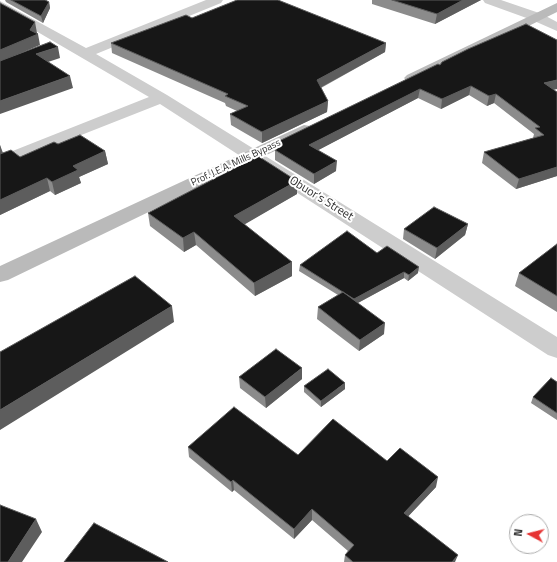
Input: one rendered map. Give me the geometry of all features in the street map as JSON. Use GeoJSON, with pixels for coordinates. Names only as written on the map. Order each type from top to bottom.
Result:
{"type":"FeatureCollection","features":[{"type":"Feature","properties":{"kind":"street"},"geometry":{"type":"LineString","coordinates":[[85,53],[217,0]]}},
{"type":"Feature","properties":{"kind":"street"},"geometry":{"type":"LineString","coordinates":[[490,0],[537,17],[557,27]]}},
{"type":"Feature","properties":{"kind":"street","name":"Obuor’s Street"},"geometry":{"type":"LineString","coordinates":[[0,5],[58,45],[85,53],[161,98],[557,349]]}},
{"type":"Feature","properties":{"kind":"street"},"geometry":{"type":"LineString","coordinates":[[396,86],[557,7]]}},
{"type":"Feature","properties":{"kind":"street"},"geometry":{"type":"LineString","coordinates":[[0,162],[161,98]]}},
{"type":"Feature","properties":{"kind":"street","name":"Prof. J.E.A. Mills Bypass"},"geometry":{"type":"LineString","coordinates":[[0,275],[317,124]]}},
{"type":"Feature","properties":{"kind":"building"},"geometry":{"type":"Polygon","coordinates":[[[11,0],[45,0],[49,2],[41,16],[11,0]]]}},
{"type":"Feature","properties":{"kind":"building"},"geometry":{"type":"Polygon","coordinates":[[[237,0],[278,0],[386,43],[317,80],[328,101],[262,132],[230,114],[248,106],[225,96],[228,94],[111,43],[186,15],[192,18],[237,0]]]}},
{"type":"Feature","properties":{"kind":"building"},"geometry":{"type":"Polygon","coordinates":[[[392,0],[463,0],[437,14],[392,0]]]}},
{"type":"Feature","properties":{"kind":"building"},"geometry":{"type":"Polygon","coordinates":[[[0,3],[35,22],[30,30],[38,34],[0,50],[0,3]]]}},
{"type":"Feature","properties":{"kind":"building"},"geometry":{"type":"Polygon","coordinates":[[[526,24],[557,40],[557,80],[544,83],[557,92],[557,167],[519,179],[484,152],[544,135],[535,128],[540,127],[496,94],[489,96],[471,86],[442,99],[420,89],[309,145],[337,161],[314,174],[275,150],[283,145],[277,142],[438,64],[440,65],[442,62],[468,49],[526,24]]]}},
{"type":"Feature","properties":{"kind":"building"},"geometry":{"type":"Polygon","coordinates":[[[50,42],[58,47],[36,54],[70,76],[0,101],[0,61],[50,42]]]}},
{"type":"Feature","properties":{"kind":"building"},"geometry":{"type":"Polygon","coordinates":[[[80,135],[105,151],[73,166],[78,170],[52,182],[47,178],[0,200],[0,154],[11,150],[20,157],[54,142],[58,144],[80,135]]]}},
{"type":"Feature","properties":{"kind":"building"},"geometry":{"type":"Polygon","coordinates":[[[258,156],[297,181],[234,216],[292,262],[254,283],[194,232],[183,238],[148,213],[258,156]]]}},
{"type":"Feature","properties":{"kind":"building"},"geometry":{"type":"Polygon","coordinates":[[[434,207],[468,224],[437,248],[404,229],[434,207]]]}},
{"type":"Feature","properties":{"kind":"building"},"geometry":{"type":"Polygon","coordinates":[[[347,231],[377,253],[387,246],[419,267],[409,275],[404,272],[354,299],[300,265],[347,231]]]}},
{"type":"Feature","properties":{"kind":"building"},"geometry":{"type":"Polygon","coordinates":[[[557,244],[557,296],[519,273],[557,244]]]}},
{"type":"Feature","properties":{"kind":"building"},"geometry":{"type":"Polygon","coordinates":[[[135,276],[172,306],[0,410],[0,352],[135,276]]]}},
{"type":"Feature","properties":{"kind":"building"},"geometry":{"type":"Polygon","coordinates":[[[343,292],[385,323],[360,340],[318,307],[343,292]]]}},
{"type":"Feature","properties":{"kind":"building"},"geometry":{"type":"Polygon","coordinates":[[[276,349],[302,368],[265,397],[239,377],[276,349]]]}},
{"type":"Feature","properties":{"kind":"building"},"geometry":{"type":"Polygon","coordinates":[[[328,369],[345,383],[321,401],[304,386],[328,369]]]}},
{"type":"Feature","properties":{"kind":"building"},"geometry":{"type":"Polygon","coordinates":[[[551,378],[557,382],[557,413],[533,397],[551,378]]]}},
{"type":"Feature","properties":{"kind":"building"},"geometry":{"type":"Polygon","coordinates":[[[234,407],[298,455],[333,419],[387,461],[400,448],[438,477],[404,513],[458,555],[452,562],[353,562],[345,555],[354,545],[312,509],[294,529],[233,480],[231,482],[188,447],[234,407]]]}},
{"type":"Feature","properties":{"kind":"building"},"geometry":{"type":"Polygon","coordinates":[[[0,505],[36,519],[8,562],[0,562],[0,505]]]}},
{"type":"Feature","properties":{"kind":"building"},"geometry":{"type":"Polygon","coordinates":[[[94,523],[168,562],[64,562],[94,523]]]}}]}
